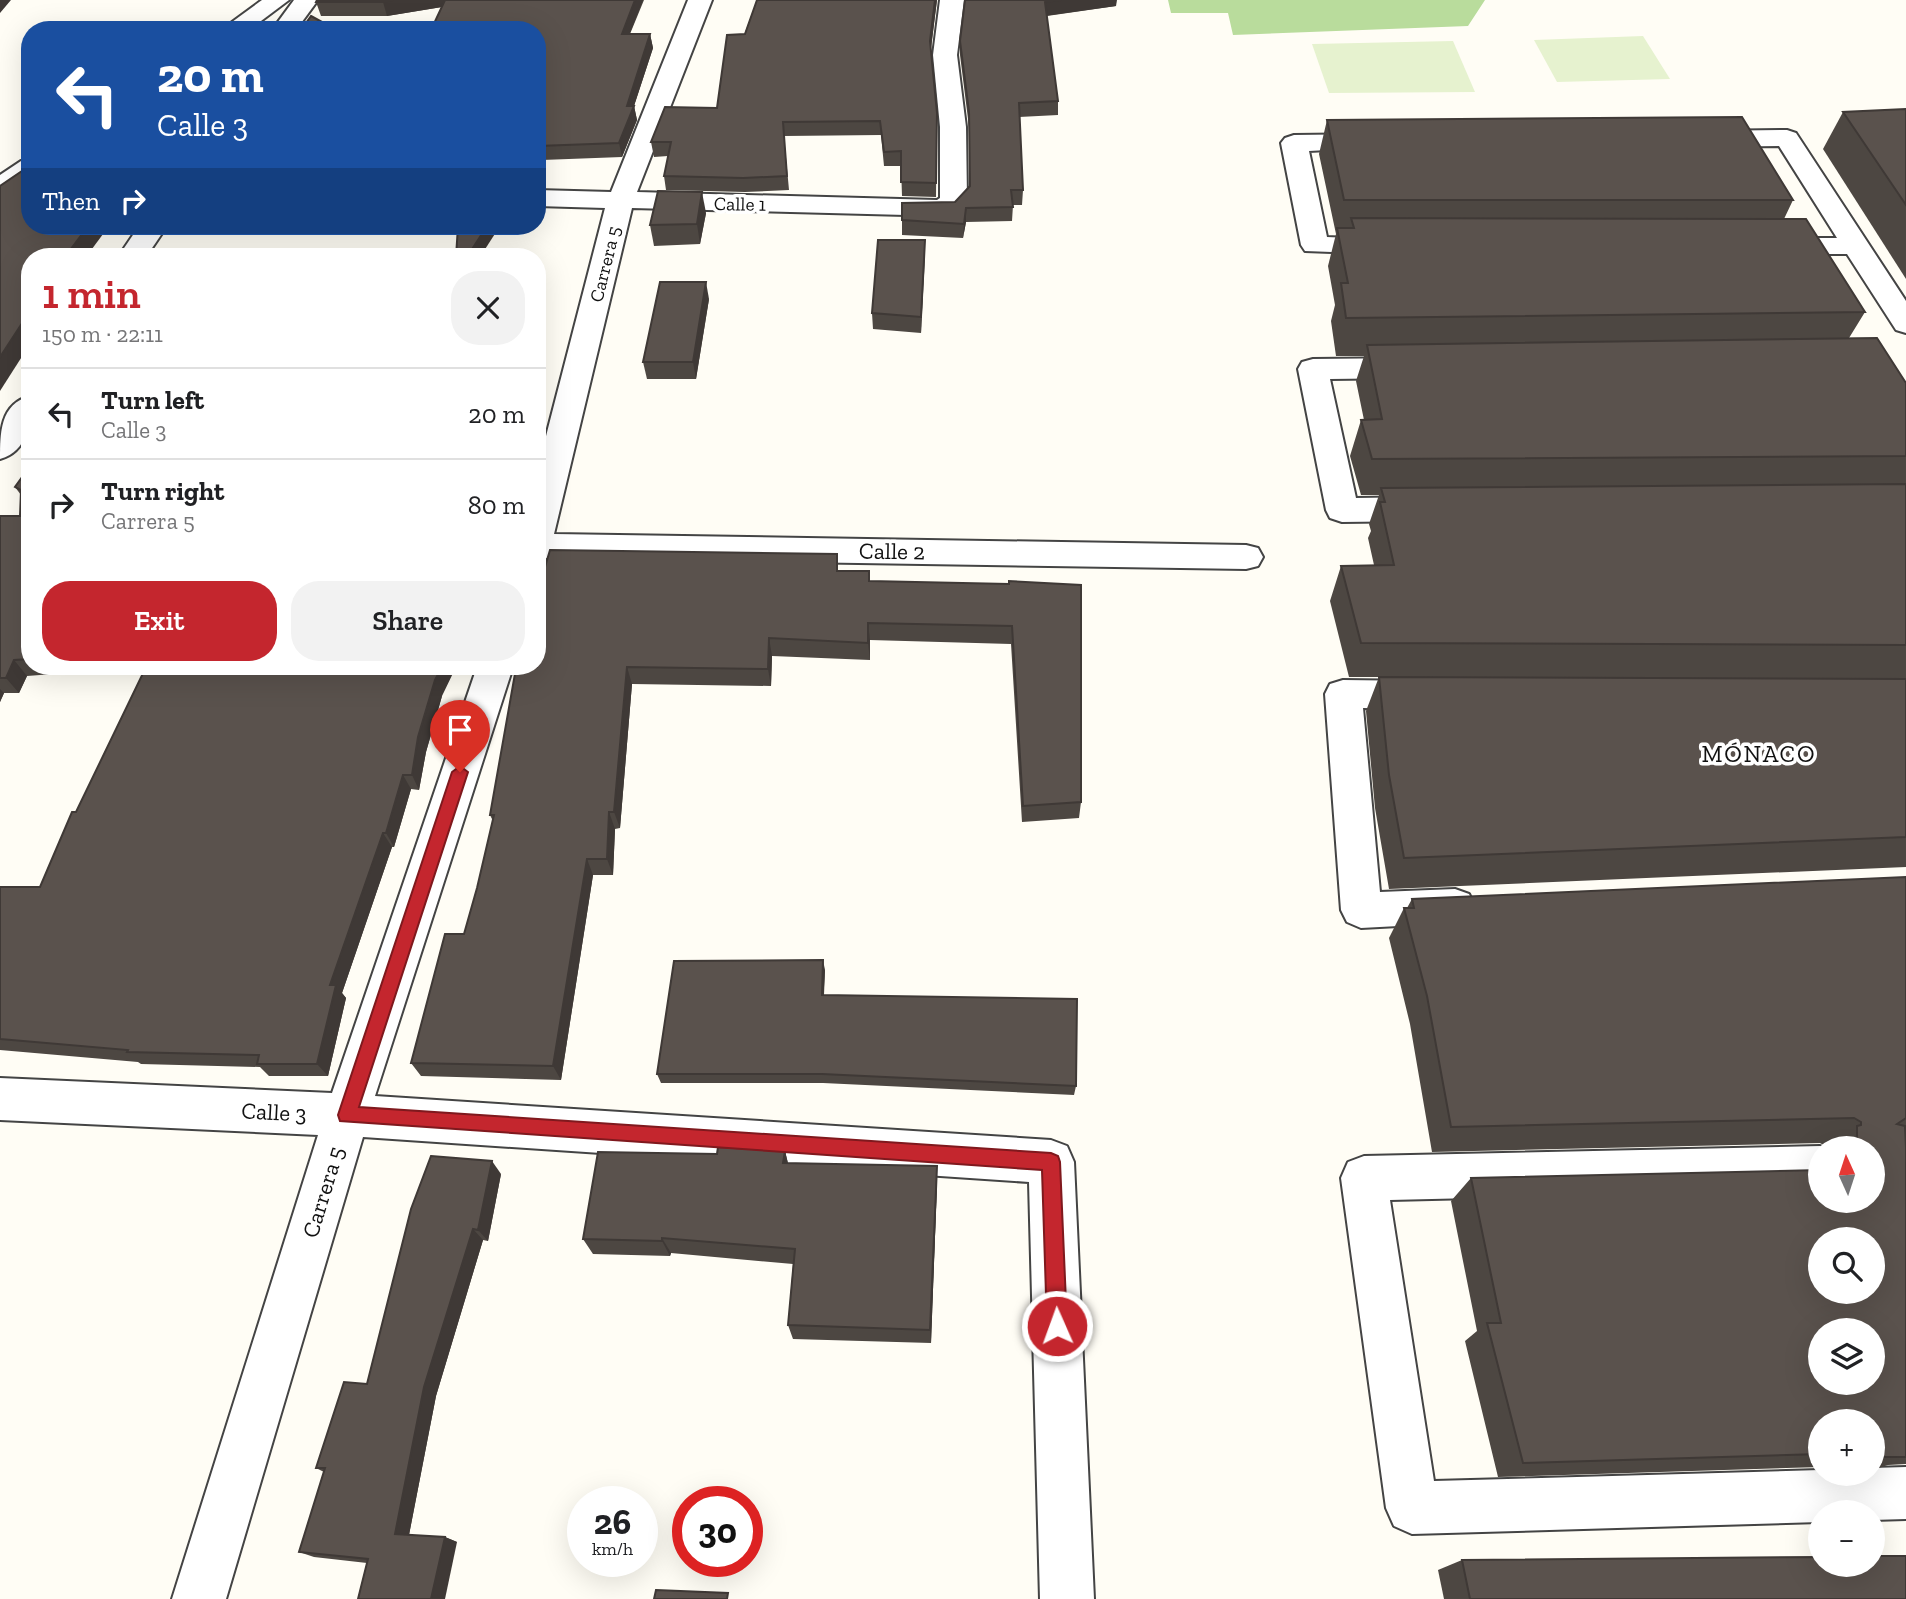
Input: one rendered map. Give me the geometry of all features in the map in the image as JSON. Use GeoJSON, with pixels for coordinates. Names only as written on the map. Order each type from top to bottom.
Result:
{"type":"FeatureCollection","features":[{"type":"Feature","properties":{"kind":"street"},"geometry":{"type":"LineString","coordinates":[[246,21],[277,0]]}},
{"type":"Feature","properties":{"kind":"street"},"geometry":{"type":"LineString","coordinates":[[291,21],[306,0]]}},
{"type":"Feature","properties":{"kind":"street","name":"Carrera 5"},"geometry":{"type":"LineString","coordinates":[[546,501],[620,202],[700,0]]}},
{"type":"Feature","properties":{"kind":"street","name":"Calle 1"},"geometry":{"type":"LineString","coordinates":[[546,198],[944,208],[953,200],[953,127],[945,55],[951,0]]}},
{"type":"Feature","properties":{"kind":"street"},"geometry":{"type":"LineString","coordinates":[[1681,139],[1743,151],[1787,138],[1906,324]]}},
{"type":"Feature","properties":{"kind":"street"},"geometry":{"type":"LineString","coordinates":[[1405,142],[1294,143],[1315,246],[1412,246]]}},
{"type":"Feature","properties":{"kind":"street"},"geometry":{"type":"LineString","coordinates":[[1744,246],[1856,246]]}},
{"type":"Feature","properties":{"kind":"street"},"geometry":{"type":"LineString","coordinates":[[1437,368],[1312,369],[1342,510],[1452,509]]}},
{"type":"Feature","properties":{"kind":"street"},"geometry":{"type":"LineString","coordinates":[[0,447],[21,418]]}},
{"type":"Feature","properties":{"kind":"street","name":"Calle 2"},"geometry":{"type":"LineString","coordinates":[[546,546],[1246,557]]}},
{"type":"Feature","properties":{"kind":"street","name":"Carrera 5"},"geometry":{"type":"LineString","coordinates":[[199,1599],[347,1115],[492,675]]}},
{"type":"Feature","properties":{"kind":"street"},"geometry":{"type":"LineString","coordinates":[[1453,695],[1343,694],[1361,910],[1487,905]]}},
{"type":"Feature","properties":{"kind":"street","name":"Calle 3"},"geometry":{"type":"LineString","coordinates":[[0,1099],[347,1115],[1051,1162],[1067,1599]]}},
{"type":"Feature","properties":{"kind":"street"},"geometry":{"type":"LineString","coordinates":[[1808,1168],[1364,1178],[1412,1508],[1906,1493]]}},
{"type":"Feature","properties":{"kind":"green space"},"geometry":{"type":"Polygon","coordinates":[[[1168,0],[1485,0],[1468,26],[1233,35],[1228,13],[1171,13],[1168,0]]]}},
{"type":"Feature","properties":{"kind":"green space"},"geometry":{"type":"Polygon","coordinates":[[[1643,36],[1670,79],[1557,82],[1534,40],[1643,36]]]}},
{"type":"Feature","properties":{"kind":"green space"},"geometry":{"type":"Polygon","coordinates":[[[1453,41],[1475,92],[1329,93],[1312,44],[1453,41]]]}},
{"type":"Feature","properties":{"kind":"building"},"geometry":{"type":"Polygon","coordinates":[[[317,0],[393,0],[316,2],[317,0]]]}},
{"type":"Feature","properties":{"kind":"building"},"geometry":{"type":"Polygon","coordinates":[[[445,0],[635,0],[622,34],[650,34],[627,106],[634,106],[619,143],[546,146],[546,21],[435,21],[445,0]]]}},
{"type":"Feature","properties":{"kind":"building"},"geometry":{"type":"Polygon","coordinates":[[[757,0],[935,0],[930,41],[937,113],[936,183],[901,182],[901,151],[884,152],[880,121],[783,122],[787,176],[664,176],[671,142],[651,142],[665,107],[717,108],[727,35],[745,34],[757,0]]]}},
{"type":"Feature","properties":{"kind":"building"},"geometry":{"type":"Polygon","coordinates":[[[965,0],[1061,0],[1045,2],[1058,101],[1019,103],[1023,190],[1011,190],[1013,207],[966,208],[964,224],[902,220],[902,203],[955,202],[970,186],[969,112],[960,41],[965,0]]]}},
{"type":"Feature","properties":{"kind":"building"},"geometry":{"type":"Polygon","coordinates":[[[311,16],[320,21],[307,21],[311,16]]]}},
{"type":"Feature","properties":{"kind":"building"},"geometry":{"type":"Polygon","coordinates":[[[1906,109],[1906,205],[1843,112],[1906,109]]]}},
{"type":"Feature","properties":{"kind":"building"},"geometry":{"type":"Polygon","coordinates":[[[1742,117],[1793,200],[1344,200],[1327,120],[1742,117]]]}},
{"type":"Feature","properties":{"kind":"building"},"geometry":{"type":"Polygon","coordinates":[[[21,172],[21,235],[81,235],[72,248],[21,248],[21,325],[0,357],[0,186],[21,172]]]}},
{"type":"Feature","properties":{"kind":"building"},"geometry":{"type":"Polygon","coordinates":[[[658,191],[702,192],[697,224],[650,225],[658,191]]]}},
{"type":"Feature","properties":{"kind":"building"},"geometry":{"type":"Polygon","coordinates":[[[1351,218],[1806,219],[1865,312],[1346,318],[1341,283],[1348,283],[1337,228],[1354,228],[1351,218]]]}},
{"type":"Feature","properties":{"kind":"building"},"geometry":{"type":"Polygon","coordinates":[[[457,235],[481,235],[473,248],[457,248],[457,235]]]}},
{"type":"Feature","properties":{"kind":"building"},"geometry":{"type":"Polygon","coordinates":[[[878,240],[925,240],[921,317],[872,313],[878,240]]]}},
{"type":"Feature","properties":{"kind":"building"},"geometry":{"type":"Polygon","coordinates":[[[660,282],[706,282],[693,362],[643,362],[660,282]]]}},
{"type":"Feature","properties":{"kind":"building"},"geometry":{"type":"Polygon","coordinates":[[[1877,338],[1906,383],[1906,456],[1372,459],[1361,420],[1382,419],[1367,345],[1877,338]]]}},
{"type":"Feature","properties":{"kind":"building"},"geometry":{"type":"Polygon","coordinates":[[[21,479],[21,490],[15,487],[21,479]]]}},
{"type":"Feature","properties":{"kind":"building"},"geometry":{"type":"Polygon","coordinates":[[[1906,484],[1906,645],[1361,643],[1341,566],[1394,565],[1380,502],[1385,502],[1381,488],[1906,484]]]}},
{"type":"Feature","properties":{"kind":"building"},"geometry":{"type":"Polygon","coordinates":[[[21,490],[21,660],[14,660],[6,678],[0,678],[0,516],[20,516],[21,490]]]}},
{"type":"Feature","properties":{"kind":"building"},"geometry":{"type":"Polygon","coordinates":[[[550,550],[837,554],[837,571],[869,571],[869,581],[1009,584],[1009,581],[1081,585],[1081,802],[1023,806],[1012,626],[868,623],[868,643],[769,638],[768,669],[627,667],[614,812],[609,812],[607,859],[587,859],[553,1066],[411,1063],[445,934],[464,934],[477,888],[494,815],[490,815],[515,675],[546,675],[546,564],[550,550]]]}},
{"type":"Feature","properties":{"kind":"building"},"geometry":{"type":"Polygon","coordinates":[[[142,675],[438,675],[418,737],[412,775],[403,775],[386,833],[383,833],[330,985],[336,985],[317,1064],[257,1064],[259,1055],[127,1052],[128,1050],[0,1039],[0,887],[40,887],[72,812],[76,812],[142,675]]]}},
{"type":"Feature","properties":{"kind":"building"},"geometry":{"type":"Polygon","coordinates":[[[1379,677],[1906,679],[1906,837],[1404,858],[1389,775],[1379,677]]]}},
{"type":"Feature","properties":{"kind":"building"},"geometry":{"type":"Polygon","coordinates":[[[1906,877],[1906,1118],[1897,1124],[1905,1126],[1906,1147],[1906,1457],[1885,1457],[1885,1409],[1808,1409],[1808,1454],[1523,1463],[1487,1323],[1501,1323],[1471,1178],[1808,1170],[1808,1213],[1885,1213],[1885,1136],[1857,1136],[1857,1126],[1861,1125],[1861,1122],[1854,1118],[1451,1127],[1427,996],[1404,908],[1414,908],[1412,899],[1906,877]]]}},
{"type":"Feature","properties":{"kind":"building"},"geometry":{"type":"Polygon","coordinates":[[[823,960],[822,995],[1077,999],[1076,1086],[822,1074],[657,1074],[674,961],[823,960]]]}},
{"type":"Feature","properties":{"kind":"building"},"geometry":{"type":"Polygon","coordinates":[[[718,1147],[785,1151],[783,1163],[937,1166],[930,1330],[788,1325],[795,1249],[662,1238],[662,1241],[583,1239],[598,1152],[717,1154],[718,1147]]]}},
{"type":"Feature","properties":{"kind":"building"},"geometry":{"type":"Polygon","coordinates":[[[431,1156],[492,1161],[478,1230],[473,1229],[424,1387],[395,1534],[445,1537],[431,1599],[358,1599],[368,1559],[299,1552],[325,1468],[316,1468],[344,1382],[367,1384],[411,1209],[431,1156]]]}},
{"type":"Feature","properties":{"kind":"building"},"geometry":{"type":"Polygon","coordinates":[[[1885,1556],[1906,1556],[1906,1599],[1470,1599],[1462,1560],[1808,1557],[1808,1577],[1885,1577],[1885,1556]]]}},
{"type":"Feature","properties":{"kind":"building"},"geometry":{"type":"Polygon","coordinates":[[[656,1590],[728,1593],[727,1599],[654,1599],[656,1590]]]}},
{"type":"Feature","properties":{"kind":"district","name":"MÓNACO"},"geometry":{"type":"Point","coordinates":[1759,753]}},
{"type":"Feature","properties":{"kind":"route"},"geometry":{"type":"LineString","coordinates":[[460,772],[347,1115],[1051,1162],[1057,1326]]}}]}
